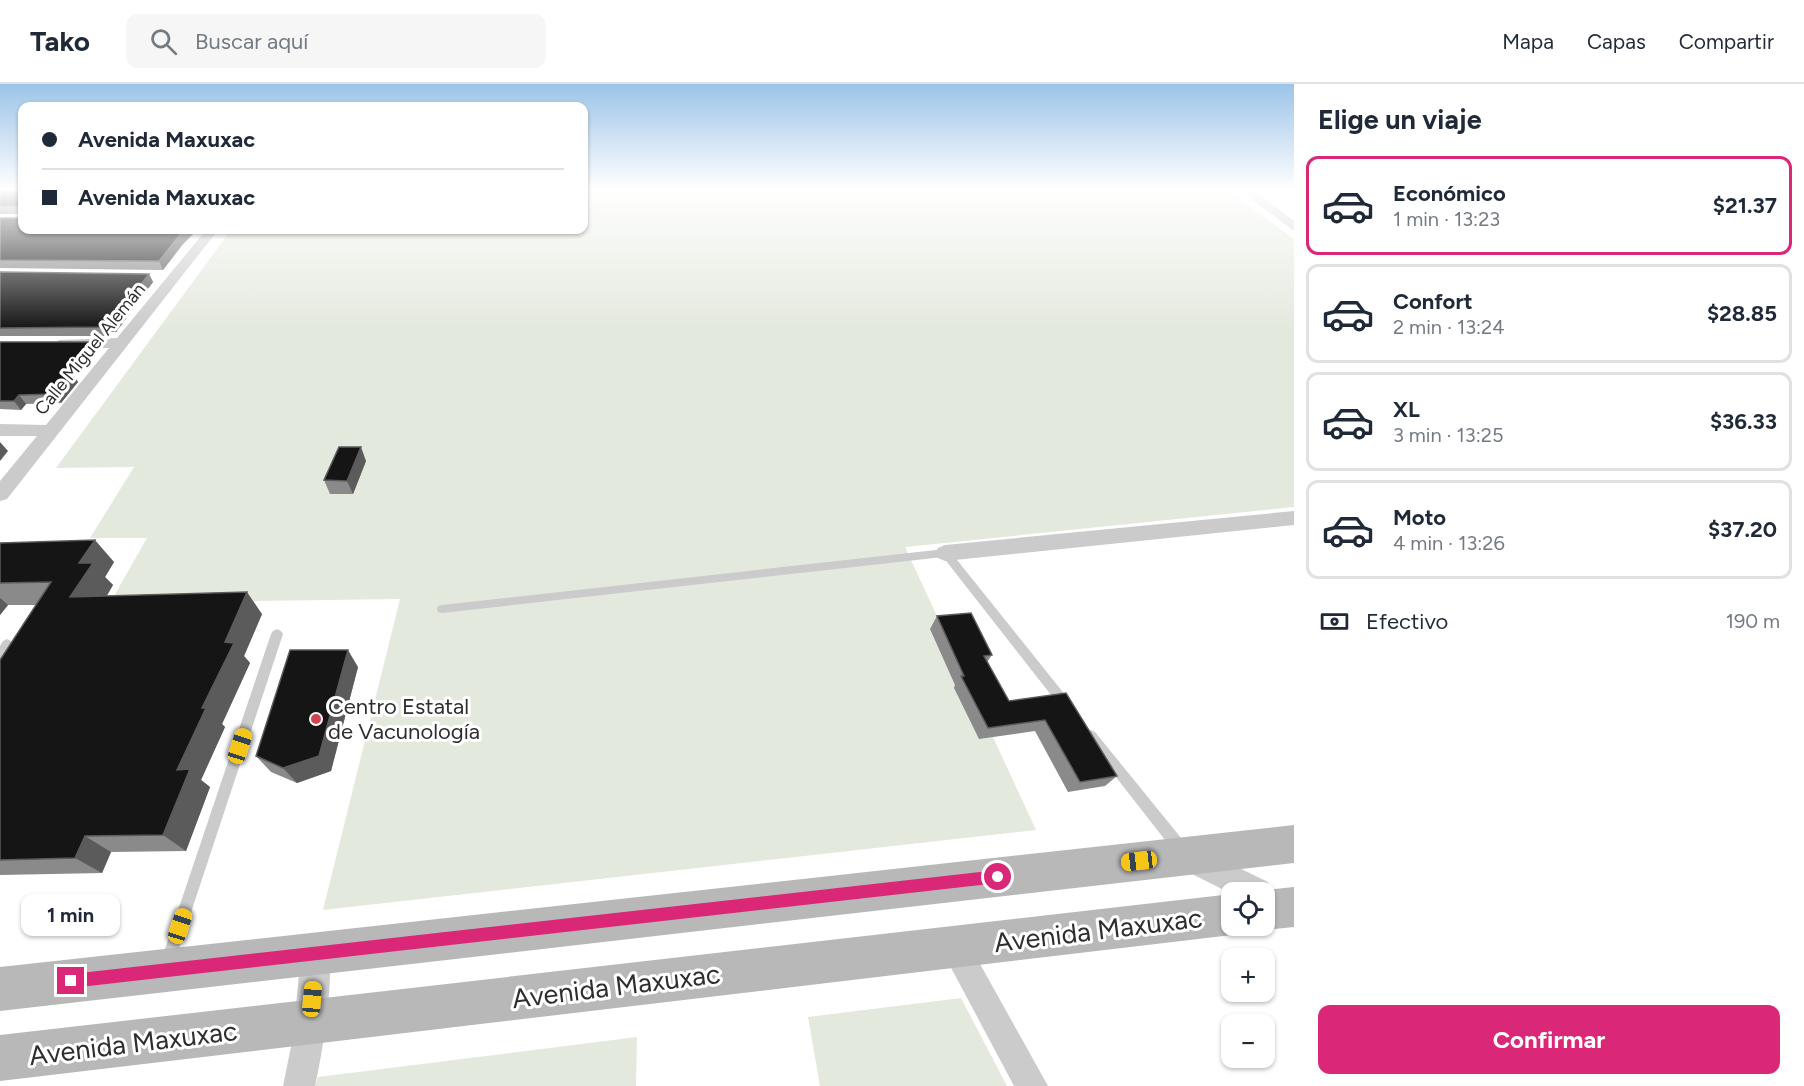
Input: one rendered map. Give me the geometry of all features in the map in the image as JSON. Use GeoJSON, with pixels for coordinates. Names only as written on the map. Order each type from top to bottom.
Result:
{"type":"FeatureCollection","features":[{"type":"Feature","properties":{"kind":"main road"},"geometry":{"type":"LineString","coordinates":[[0,989],[1294,844]]}},
{"type":"Feature","properties":{"kind":"main road","name":"Avenida Maxuxac"},"geometry":{"type":"LineString","coordinates":[[0,1058],[1221,915]]}},
{"type":"Feature","properties":{"kind":"street","name":"Calle Miguel Alemán"},"geometry":{"type":"LineString","coordinates":[[0,494],[120,343],[168,276],[206,236]]}},
{"type":"Feature","properties":{"kind":"street"},"geometry":{"type":"LineString","coordinates":[[48,343],[120,343]]}},
{"type":"Feature","properties":{"kind":"street"},"geometry":{"type":"LineString","coordinates":[[0,430],[50,431]]}},
{"type":"Feature","properties":{"kind":"street"},"geometry":{"type":"LineString","coordinates":[[945,554],[1294,518]]}},
{"type":"Feature","properties":{"kind":"street"},"geometry":{"type":"LineString","coordinates":[[1186,856],[1277,904]]}},
{"type":"Feature","properties":{"kind":"street"},"geometry":{"type":"LineString","coordinates":[[955,947],[1032,1086]]}},
{"type":"Feature","properties":{"kind":"street"},"geometry":{"type":"LineString","coordinates":[[298,1086],[304,1069],[316,953]]}},
{"type":"Feature","properties":{"kind":"lane"},"geometry":{"type":"LineString","coordinates":[[442,609],[945,554],[1186,856]]}},
{"type":"Feature","properties":{"kind":"lane"},"geometry":{"type":"LineString","coordinates":[[166,970],[276,634]]}},
{"type":"Feature","properties":{"kind":"lane"},"geometry":{"type":"LineString","coordinates":[[0,656],[7,644]]}},
{"type":"Feature","properties":{"kind":"shaded area"},"geometry":{"type":"Polygon","coordinates":[[[227,236],[1290,236],[1294,239],[1294,507],[905,547],[1036,830],[323,910],[400,599],[110,603],[147,538],[90,538],[134,467],[56,468],[227,236]]]}},
{"type":"Feature","properties":{"kind":"shaded area"},"geometry":{"type":"Polygon","coordinates":[[[961,998],[1007,1086],[820,1086],[808,1017],[961,998]]]}},
{"type":"Feature","properties":{"kind":"shaded area"},"geometry":{"type":"Polygon","coordinates":[[[637,1037],[636,1086],[315,1086],[318,1077],[637,1037]]]}},
{"type":"Feature","properties":{"kind":"building"},"geometry":{"type":"Polygon","coordinates":[[[0,236],[179,236],[159,261],[0,260],[0,236]]]}},
{"type":"Feature","properties":{"kind":"building"},"geometry":{"type":"Polygon","coordinates":[[[0,272],[149,274],[110,324],[104,324],[101,327],[0,328],[0,272]]]}},
{"type":"Feature","properties":{"kind":"building"},"geometry":{"type":"Polygon","coordinates":[[[0,342],[90,342],[63,374],[72,373],[55,394],[19,395],[14,401],[0,401],[0,342]]]}},
{"type":"Feature","properties":{"kind":"building"},"geometry":{"type":"Polygon","coordinates":[[[339,447],[361,447],[347,481],[324,480],[339,447]]]}},
{"type":"Feature","properties":{"kind":"building"},"geometry":{"type":"Polygon","coordinates":[[[95,540],[79,563],[93,563],[70,597],[247,592],[225,642],[234,643],[202,708],[206,708],[177,770],[190,769],[163,835],[85,836],[75,858],[0,860],[0,660],[51,582],[0,583],[0,543],[95,540]]]}},
{"type":"Feature","properties":{"kind":"building"},"geometry":{"type":"Polygon","coordinates":[[[971,613],[992,655],[984,656],[1009,701],[1066,693],[1117,776],[1080,782],[1045,720],[988,728],[961,676],[964,676],[937,616],[971,613]]]}},
{"type":"Feature","properties":{"kind":"building"},"geometry":{"type":"Polygon","coordinates":[[[290,650],[348,650],[319,756],[283,768],[256,756],[290,650]]]}},
{"type":"Feature","properties":{"kind":"place","name":"Centro Estatal de Vacunología"},"geometry":{"type":"Point","coordinates":[316,719]}},
{"type":"Feature","properties":{"kind":"route"},"geometry":{"type":"LineString","coordinates":[[71,981],[998,877]]}}]}
